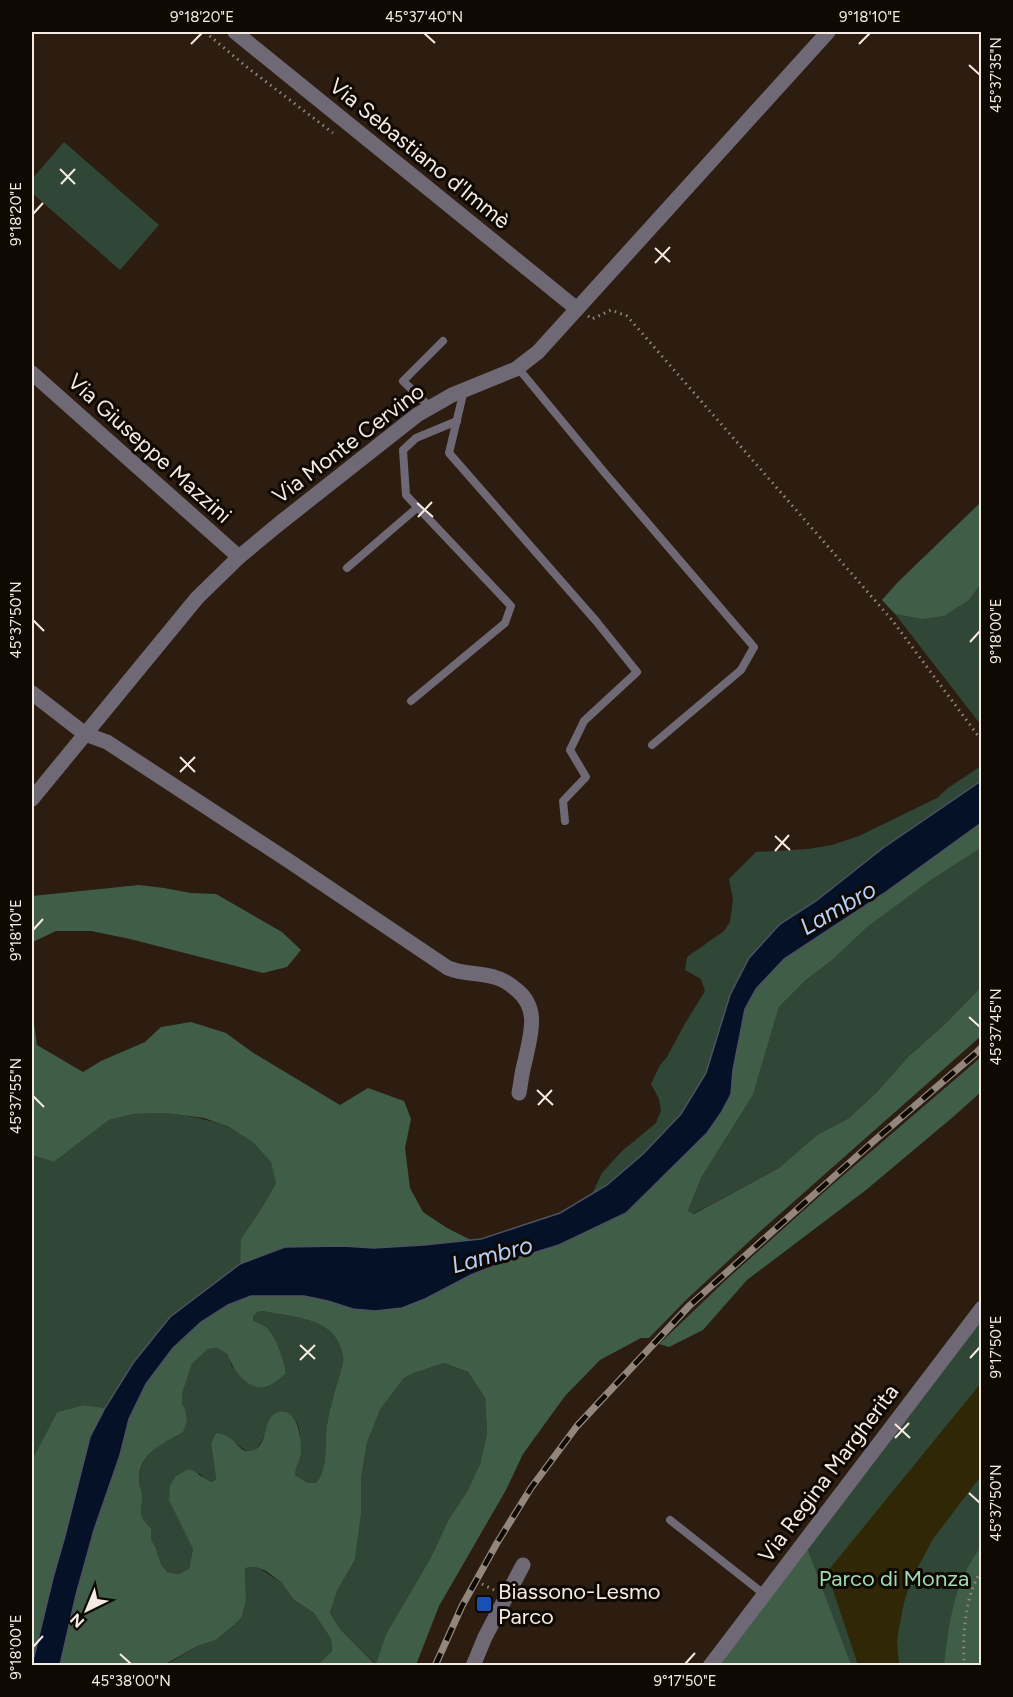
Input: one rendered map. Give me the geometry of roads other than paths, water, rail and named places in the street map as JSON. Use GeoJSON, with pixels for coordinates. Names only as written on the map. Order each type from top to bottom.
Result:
{"type":"FeatureCollection","features":[{"type":"Feature","properties":{"kind":"street","name":"Via Sebastiano d'Immè"},"geometry":{"type":"LineString","coordinates":[[235,32],[577,309]]}},
{"type":"Feature","properties":{"kind":"street","name":"Via Monte Cervino"},"geometry":{"type":"LineString","coordinates":[[85,734],[197,598],[239,557],[417,415],[464,390],[518,368],[538,352],[828,32]]}},
{"type":"Feature","properties":{"kind":"street","name":"Via Giuseppe Mazzini"},"geometry":{"type":"LineString","coordinates":[[32,373],[239,557]]}},
{"type":"Feature","properties":{"kind":"street"},"geometry":{"type":"LineString","coordinates":[[32,693],[85,734],[117,748],[448,968],[491,976],[504,980],[515,988],[530,1006],[533,1019],[519,1093]]}},
{"type":"Feature","properties":{"kind":"street"},"geometry":{"type":"LineString","coordinates":[[32,799],[85,734]]}},
{"type":"Feature","properties":{"kind":"street","name":"Via Regina Margherita"},"geometry":{"type":"LineString","coordinates":[[710,1665],[981,1308]]}},
{"type":"Feature","properties":{"kind":"street"},"geometry":{"type":"LineString","coordinates":[[473,1665],[523,1565]]}},
{"type":"Feature","properties":{"kind":"lane"},"geometry":{"type":"LineString","coordinates":[[430,407],[404,381],[442,341]]}},
{"type":"Feature","properties":{"kind":"lane"},"geometry":{"type":"LineString","coordinates":[[518,368],[754,647],[741,670],[652,745]]}},
{"type":"Feature","properties":{"kind":"lane"},"geometry":{"type":"LineString","coordinates":[[464,390],[449,453],[596,621],[637,672],[584,721],[570,750],[586,777],[563,801],[565,821]]}},
{"type":"Feature","properties":{"kind":"lane"},"geometry":{"type":"LineString","coordinates":[[411,701],[505,623],[511,606],[406,495],[403,450],[416,438],[457,421]]}},
{"type":"Feature","properties":{"kind":"lane"},"geometry":{"type":"LineString","coordinates":[[347,568],[418,507]]}},
{"type":"Feature","properties":{"kind":"lane"},"geometry":{"type":"LineString","coordinates":[[670,1520],[764,1594]]}},
{"type":"Feature","properties":{"kind":"water","name":"Lambro"},"geometry":{"type":"Polygon","coordinates":[[[981,781],[981,823],[883,894],[784,959],[756,989],[745,1009],[733,1070],[731,1094],[721,1113],[707,1133],[626,1213],[559,1245],[503,1262],[471,1275],[425,1299],[402,1308],[375,1311],[353,1309],[304,1296],[251,1296],[228,1305],[201,1322],[173,1348],[146,1384],[129,1419],[120,1455],[94,1530],[60,1665],[32,1665],[90,1437],[133,1363],[170,1317],[240,1264],[285,1247],[374,1248],[481,1239],[560,1213],[607,1185],[643,1154],[681,1114],[706,1073],[730,995],[749,958],[780,924],[816,901],[883,848],[981,781]]]}},
{"type":"Feature","properties":{"kind":"railway"},"geometry":{"type":"LineString","coordinates":[[435,1666],[462,1606],[497,1543],[531,1488],[577,1426],[689,1306],[982,1047]]}},
{"type":"Feature","properties":{"kind":"place","name":"Biassono-Lesmo Parco"},"geometry":{"type":"Point","coordinates":[484,1604]}},
{"type":"Feature","properties":{"kind":"park label","name":"Parco di Monza"},"geometry":{"type":"Point","coordinates":[894,1578]}}]}
